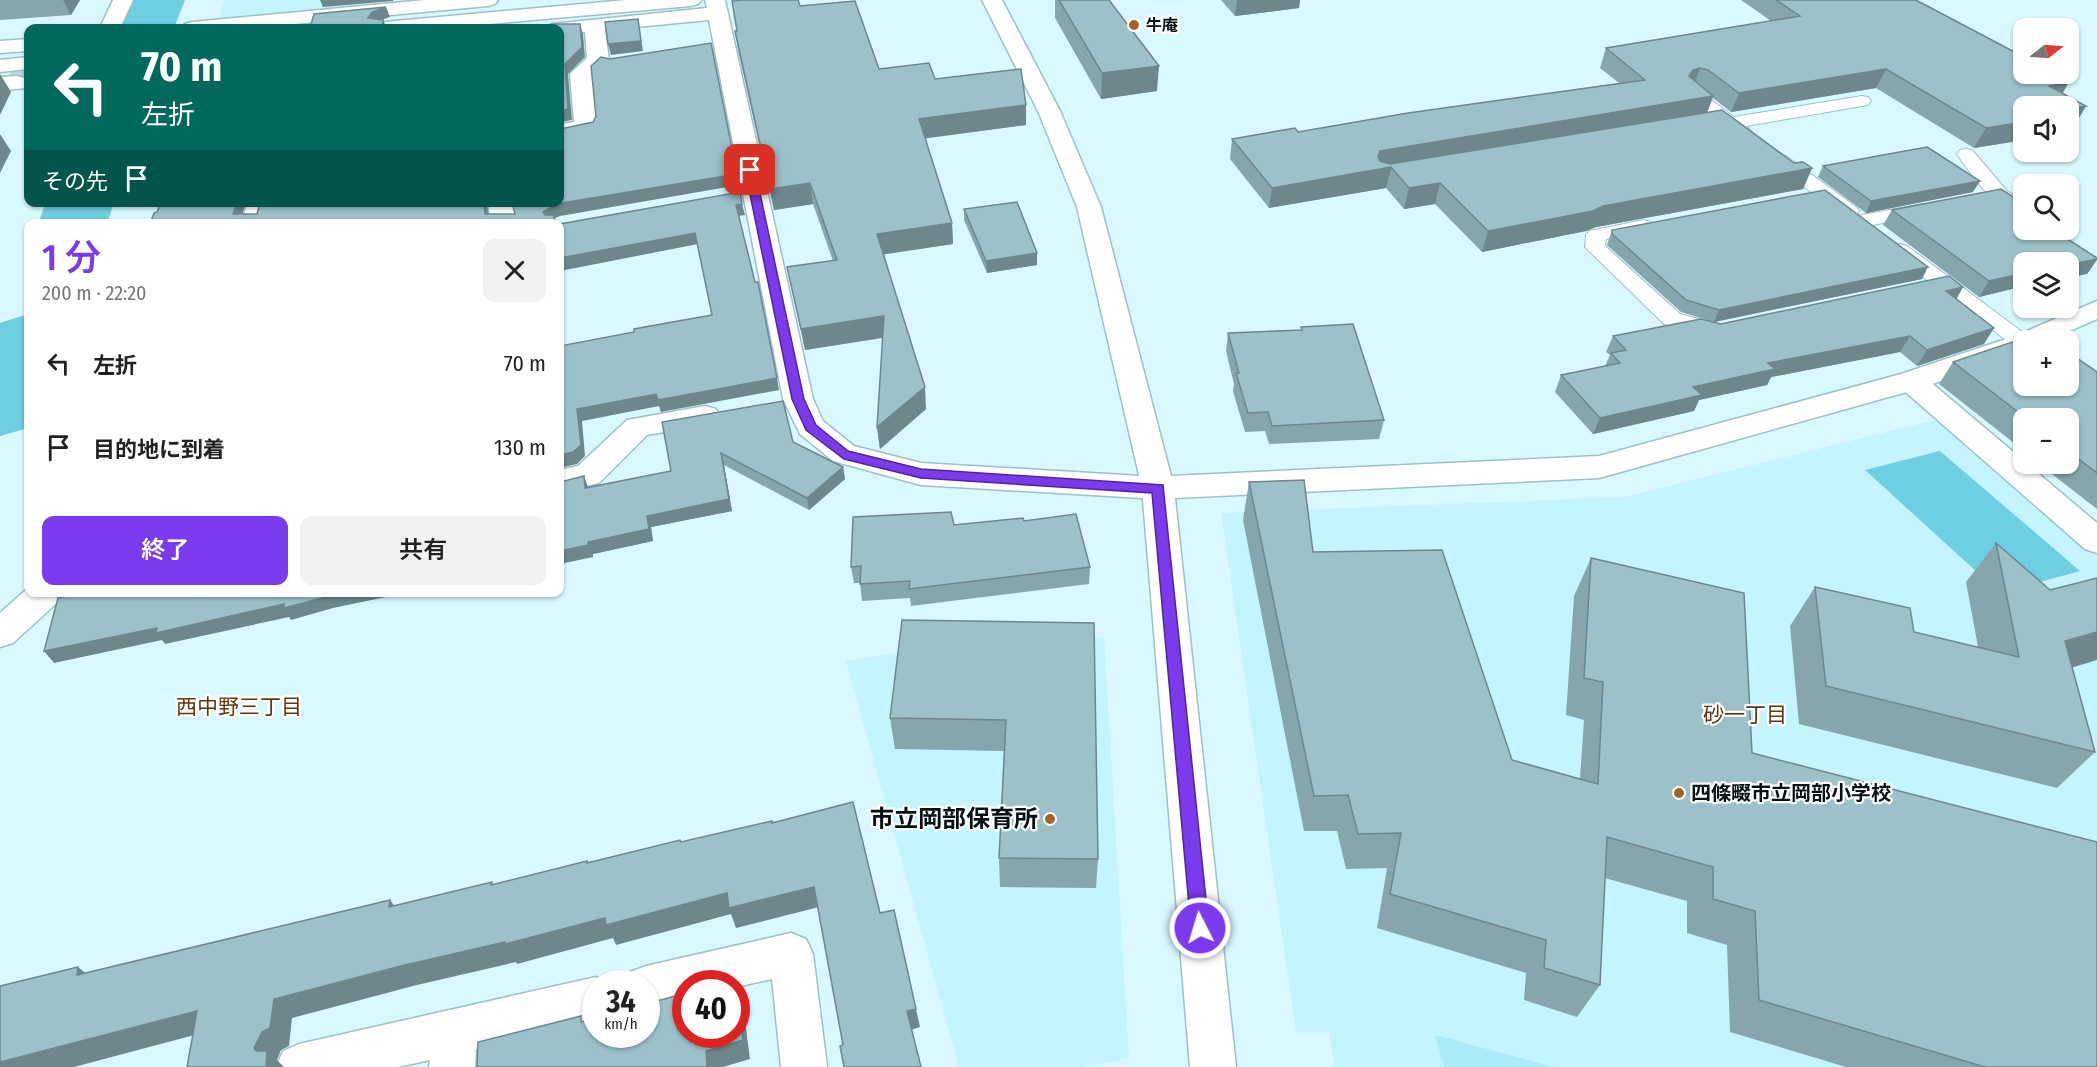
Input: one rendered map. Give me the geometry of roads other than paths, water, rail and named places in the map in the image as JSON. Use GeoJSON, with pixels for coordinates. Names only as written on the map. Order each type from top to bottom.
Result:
{"type":"FeatureCollection","features":[{"type":"Feature","properties":{"kind":"main road"},"geometry":{"type":"LineString","coordinates":[[112,24],[123,0]]}},
{"type":"Feature","properties":{"kind":"main road"},"geometry":{"type":"LineString","coordinates":[[192,22],[488,0]]}},
{"type":"Feature","properties":{"kind":"main road"},"geometry":{"type":"LineString","coordinates":[[428,24],[692,0]]}},
{"type":"Feature","properties":{"kind":"main road"},"geometry":{"type":"LineString","coordinates":[[992,0],[1049,111],[1089,207],[1158,488],[1213,1067]]}},
{"type":"Feature","properties":{"kind":"main road"},"geometry":{"type":"LineString","coordinates":[[564,28],[717,6],[743,194],[786,401],[811,427],[844,454],[921,474],[1158,488],[1599,467],[1911,381],[2013,346]]}},
{"type":"Feature","properties":{"kind":"main road"},"geometry":{"type":"LineString","coordinates":[[564,130],[586,127],[581,74],[605,61],[594,25]]}},
{"type":"Feature","properties":{"kind":"main road"},"geometry":{"type":"LineString","coordinates":[[0,47],[24,45]]}},
{"type":"Feature","properties":{"kind":"main road"},"geometry":{"type":"LineString","coordinates":[[0,66],[24,63]]}},
{"type":"Feature","properties":{"kind":"main road"},"geometry":{"type":"LineString","coordinates":[[2051,330],[2097,309]]}},
{"type":"Feature","properties":{"kind":"main road"},"geometry":{"type":"LineString","coordinates":[[1911,381],[2097,541]]}},
{"type":"Feature","properties":{"kind":"main road"},"geometry":{"type":"LineString","coordinates":[[564,480],[588,476],[638,427],[729,411]]}},
{"type":"Feature","properties":{"kind":"main road"},"geometry":{"type":"LineString","coordinates":[[0,633],[41,597]]}},
{"type":"Feature","properties":{"kind":"main road"},"geometry":{"type":"LineString","coordinates":[[660,984],[791,954],[804,1067]]}},
{"type":"Feature","properties":{"kind":"main road"},"geometry":{"type":"LineString","coordinates":[[299,1067],[454,1049],[582,1004]]}},
{"type":"Feature","properties":{"kind":"lane"},"geometry":{"type":"LineString","coordinates":[[1693,95],[2013,334]]}},
{"type":"Feature","properties":{"kind":"lane"},"geometry":{"type":"LineString","coordinates":[[1703,124],[1862,101]]}},
{"type":"Feature","properties":{"kind":"lane"},"geometry":{"type":"LineString","coordinates":[[1966,154],[2000,195],[2013,204]]}},
{"type":"Feature","properties":{"kind":"lane"},"geometry":{"type":"LineString","coordinates":[[1802,197],[1824,193]]}},
{"type":"Feature","properties":{"kind":"lane"},"geometry":{"type":"LineString","coordinates":[[1977,200],[2000,195]]}},
{"type":"Feature","properties":{"kind":"lane"},"geometry":{"type":"LineString","coordinates":[[1862,221],[1942,206]]}},
{"type":"Feature","properties":{"kind":"lane"},"geometry":{"type":"LineString","coordinates":[[1664,222],[1596,235],[1595,247],[1672,319],[1713,331],[1736,327]]}},
{"type":"Feature","properties":{"kind":"lane"},"geometry":{"type":"LineString","coordinates":[[1922,288],[1945,284]]}},
{"type":"Feature","properties":{"kind":"waterway"},"geometry":{"type":"LineString","coordinates":[[149,24],[158,0]]}},
{"type":"Feature","properties":{"kind":"waterway"},"geometry":{"type":"LineString","coordinates":[[74,219],[78,207]]}},
{"type":"Feature","properties":{"kind":"waterway"},"geometry":{"type":"LineString","coordinates":[[0,409],[24,348]]}},
{"type":"Feature","properties":{"kind":"tunnel"},"geometry":{"type":"LineString","coordinates":[[17,83],[24,72]]}},
{"type":"Feature","properties":{"kind":"place","name":"牛庵"},"geometry":{"type":"Point","coordinates":[1134,25]}},
{"type":"Feature","properties":{"kind":"place","name":"四條畷市立岡部小学校"},"geometry":{"type":"Point","coordinates":[1679,793]}},
{"type":"Feature","properties":{"kind":"place","name":"市立岡部保育所"},"geometry":{"type":"Point","coordinates":[1050,819]}},
{"type":"Feature","properties":{"kind":"district","name":"西中野三丁目"},"geometry":{"type":"Point","coordinates":[239,707]}},
{"type":"Feature","properties":{"kind":"district","name":"砂一丁目"},"geometry":{"type":"Point","coordinates":[1745,715]}}]}
